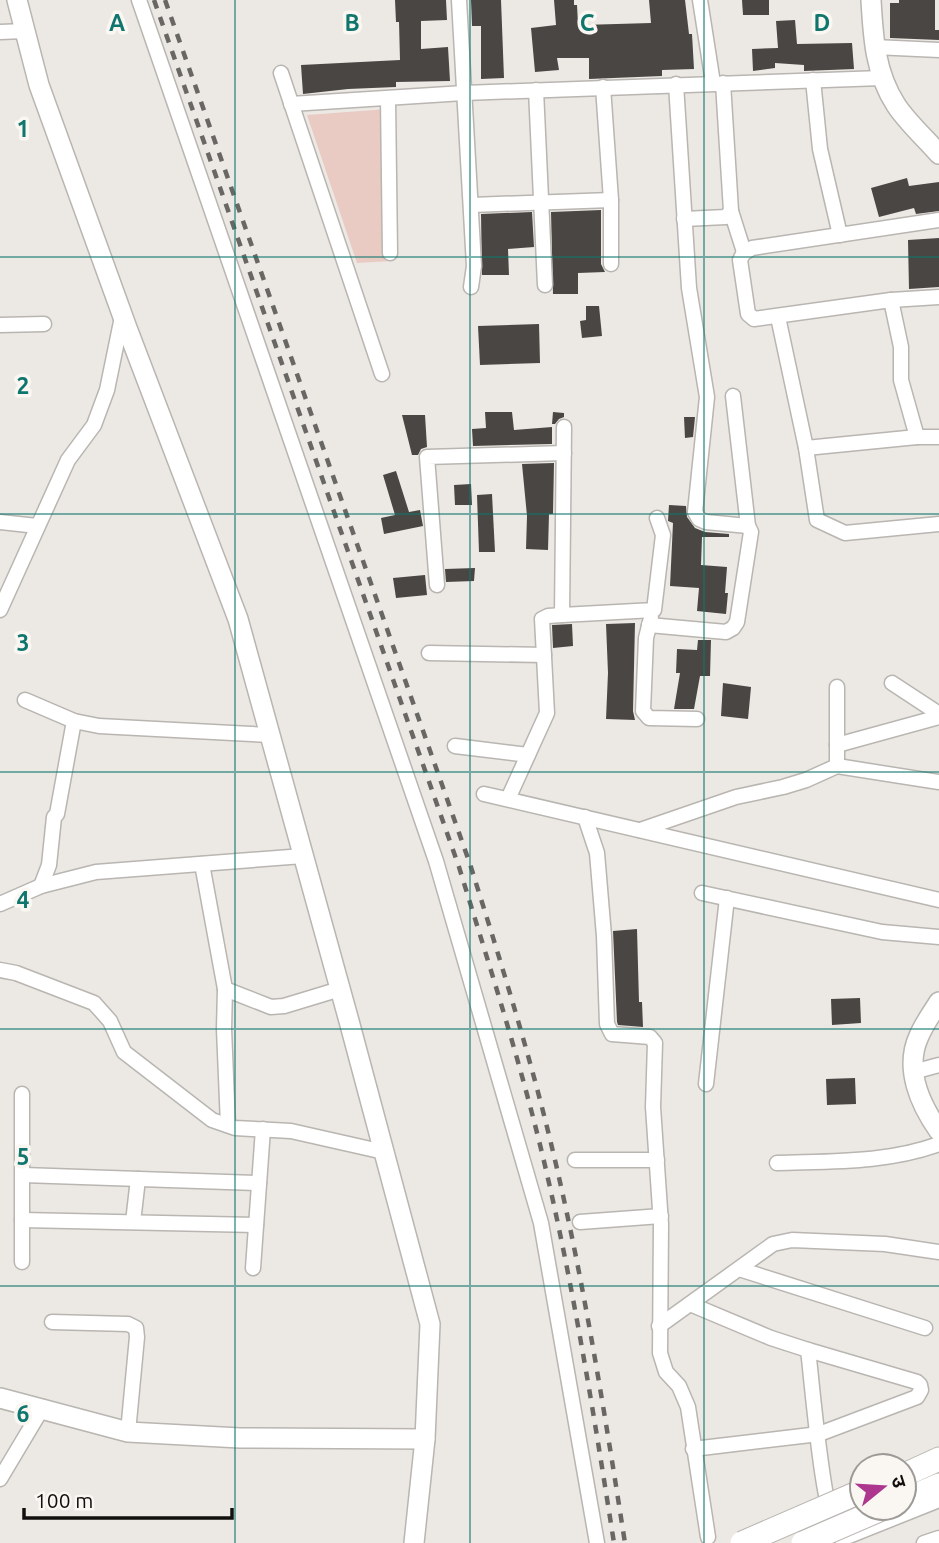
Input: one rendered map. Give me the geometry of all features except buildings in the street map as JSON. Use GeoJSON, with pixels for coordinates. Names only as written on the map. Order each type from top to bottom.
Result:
{"type":"FeatureCollection","features":[{"type":"Feature","properties":{"kind":"main road"},"geometry":{"type":"LineString","coordinates":[[918,1469],[939,1459]]}},
{"type":"Feature","properties":{"kind":"main road"},"geometry":{"type":"LineString","coordinates":[[918,1494],[939,1485]]}},
{"type":"Feature","properties":{"kind":"main road"},"geometry":{"type":"LineString","coordinates":[[742,1543],[848,1497]]}},
{"type":"Feature","properties":{"kind":"main road"},"geometry":{"type":"LineString","coordinates":[[803,1543],[852,1522]]}},
{"type":"Feature","properties":{"kind":"street"},"geometry":{"type":"LineString","coordinates":[[17,0],[39,85],[122,315],[238,619],[430,1324],[425,1439],[414,1543]]}},
{"type":"Feature","properties":{"kind":"street"},"geometry":{"type":"LineString","coordinates":[[139,0],[436,861],[541,1223],[597,1543]]}},
{"type":"Feature","properties":{"kind":"street"},"geometry":{"type":"LineString","coordinates":[[459,0],[474,266],[471,287]]}},
{"type":"Feature","properties":{"kind":"street"},"geometry":{"type":"LineString","coordinates":[[700,0],[718,83],[731,211],[744,252]]}},
{"type":"Feature","properties":{"kind":"street"},"geometry":{"type":"LineString","coordinates":[[870,0],[874,47],[882,78],[896,106],[939,154]]}},
{"type":"Feature","properties":{"kind":"street"},"geometry":{"type":"LineString","coordinates":[[0,32],[25,31]]}},
{"type":"Feature","properties":{"kind":"street"},"geometry":{"type":"LineString","coordinates":[[874,47],[939,50]]}},
{"type":"Feature","properties":{"kind":"street"},"geometry":{"type":"LineString","coordinates":[[281,73],[382,374]]}},
{"type":"Feature","properties":{"kind":"street"},"geometry":{"type":"LineString","coordinates":[[291,104],[464,93],[882,78]]}},
{"type":"Feature","properties":{"kind":"street"},"geometry":{"type":"LineString","coordinates":[[813,80],[820,149],[840,235]]}},
{"type":"Feature","properties":{"kind":"street"},"geometry":{"type":"LineString","coordinates":[[676,85],[689,288],[707,397],[695,512],[699,519],[706,522],[748,526]]}},
{"type":"Feature","properties":{"kind":"street"},"geometry":{"type":"LineString","coordinates":[[603,87],[611,200],[611,264]]}},
{"type":"Feature","properties":{"kind":"street"},"geometry":{"type":"LineString","coordinates":[[536,90],[545,285]]}},
{"type":"Feature","properties":{"kind":"street"},"geometry":{"type":"LineString","coordinates":[[388,99],[390,253]]}},
{"type":"Feature","properties":{"kind":"street"},"geometry":{"type":"LineString","coordinates":[[471,205],[611,200]]}},
{"type":"Feature","properties":{"kind":"street"},"geometry":{"type":"LineString","coordinates":[[684,219],[726,217],[731,211]]}},
{"type":"Feature","properties":{"kind":"street"},"geometry":{"type":"LineString","coordinates":[[939,220],[752,248],[744,252],[740,260],[748,314],[754,319],[891,300],[939,297]]}},
{"type":"Feature","properties":{"kind":"street"},"geometry":{"type":"LineString","coordinates":[[891,300],[901,347],[901,380],[917,437]]}},
{"type":"Feature","properties":{"kind":"street"},"geometry":{"type":"LineString","coordinates":[[0,610],[68,460],[94,425],[107,390],[122,315]]}},
{"type":"Feature","properties":{"kind":"street"},"geometry":{"type":"LineString","coordinates":[[778,317],[806,448],[817,520],[845,533],[939,524]]}},
{"type":"Feature","properties":{"kind":"street"},"geometry":{"type":"LineString","coordinates":[[0,325],[44,324]]}},
{"type":"Feature","properties":{"kind":"street"},"geometry":{"type":"LineString","coordinates":[[649,625],[726,632],[737,622],[751,532],[748,526],[733,396]]}},
{"type":"Feature","properties":{"kind":"street"},"geometry":{"type":"LineString","coordinates":[[562,615],[564,426]]}},
{"type":"Feature","properties":{"kind":"street"},"geometry":{"type":"LineString","coordinates":[[806,448],[917,437],[939,438]]}},
{"type":"Feature","properties":{"kind":"street"},"geometry":{"type":"LineString","coordinates":[[437,584],[427,457],[564,453]]}},
{"type":"Feature","properties":{"kind":"street"},"geometry":{"type":"LineString","coordinates":[[657,518],[663,535],[654,610],[646,638],[643,711],[649,719],[697,719]]}},
{"type":"Feature","properties":{"kind":"street"},"geometry":{"type":"LineString","coordinates":[[0,522],[37,526]]}},
{"type":"Feature","properties":{"kind":"street"},"geometry":{"type":"LineString","coordinates":[[508,799],[547,713],[542,619],[548,615],[654,610]]}},
{"type":"Feature","properties":{"kind":"street"},"geometry":{"type":"LineString","coordinates":[[429,653],[544,655]]}},
{"type":"Feature","properties":{"kind":"street"},"geometry":{"type":"LineString","coordinates":[[892,683],[939,716]]}},
{"type":"Feature","properties":{"kind":"street"},"geometry":{"type":"LineString","coordinates":[[837,687],[837,765]]}},
{"type":"Feature","properties":{"kind":"street"},"geometry":{"type":"LineString","coordinates":[[25,700],[74,721],[99,726],[270,735]]}},
{"type":"Feature","properties":{"kind":"street"},"geometry":{"type":"LineString","coordinates":[[836,745],[939,716]]}},
{"type":"Feature","properties":{"kind":"street"},"geometry":{"type":"LineString","coordinates":[[41,886],[49,865],[54,817],[57,814],[74,721]]}},
{"type":"Feature","properties":{"kind":"street"},"geometry":{"type":"LineString","coordinates":[[455,746],[528,755]]}},
{"type":"Feature","properties":{"kind":"street"},"geometry":{"type":"LineString","coordinates":[[639,830],[736,797],[806,780],[837,765],[939,782]]}},
{"type":"Feature","properties":{"kind":"street"},"geometry":{"type":"LineString","coordinates":[[484,794],[939,900]]}},
{"type":"Feature","properties":{"kind":"street"},"geometry":{"type":"LineString","coordinates":[[585,817],[597,853],[608,1028],[612,1034],[650,1037],[654,1043],[653,1107],[660,1216],[659,1326],[662,1363],[685,1397],[708,1536]]}},
{"type":"Feature","properties":{"kind":"street"},"geometry":{"type":"LineString","coordinates":[[0,904],[41,886],[96,872],[303,856]]}},
{"type":"Feature","properties":{"kind":"street"},"geometry":{"type":"LineString","coordinates":[[202,864],[225,989],[228,1125]]}},
{"type":"Feature","properties":{"kind":"street"},"geometry":{"type":"LineString","coordinates":[[702,893],[882,932],[939,937]]}},
{"type":"Feature","properties":{"kind":"street"},"geometry":{"type":"LineString","coordinates":[[706,1084],[727,898]]}},
{"type":"Feature","properties":{"kind":"street"},"geometry":{"type":"LineString","coordinates":[[0,971],[16,973],[94,1003],[110,1021],[124,1052],[212,1120],[228,1125],[291,1131],[384,1152]]}},
{"type":"Feature","properties":{"kind":"street"},"geometry":{"type":"LineString","coordinates":[[225,989],[271,1007],[284,1006],[340,989]]}},
{"type":"Feature","properties":{"kind":"street"},"geometry":{"type":"LineString","coordinates":[[939,1002],[918,1038],[913,1072],[928,1115],[939,1131]]}},
{"type":"Feature","properties":{"kind":"street"},"geometry":{"type":"LineString","coordinates":[[913,1072],[939,1065]]}},
{"type":"Feature","properties":{"kind":"street"},"geometry":{"type":"LineString","coordinates":[[22,1094],[22,1262]]}},
{"type":"Feature","properties":{"kind":"street"},"geometry":{"type":"LineString","coordinates":[[253,1268],[263,1129]]}},
{"type":"Feature","properties":{"kind":"street"},"geometry":{"type":"LineString","coordinates":[[777,1163],[875,1159],[916,1153],[939,1144]]}},
{"type":"Feature","properties":{"kind":"street"},"geometry":{"type":"LineString","coordinates":[[575,1160],[657,1160]]}},
{"type":"Feature","properties":{"kind":"street"},"geometry":{"type":"LineString","coordinates":[[23,1175],[259,1183]]}},
{"type":"Feature","properties":{"kind":"street"},"geometry":{"type":"LineString","coordinates":[[132,1222],[138,1179]]}},
{"type":"Feature","properties":{"kind":"street"},"geometry":{"type":"LineString","coordinates":[[580,1222],[660,1216]]}},
{"type":"Feature","properties":{"kind":"street"},"geometry":{"type":"LineString","coordinates":[[22,1220],[256,1225]]}},
{"type":"Feature","properties":{"kind":"street"},"geometry":{"type":"LineString","coordinates":[[659,1326],[774,1244],[792,1240],[885,1244],[939,1252]]}},
{"type":"Feature","properties":{"kind":"street"},"geometry":{"type":"LineString","coordinates":[[739,1269],[925,1328]]}},
{"type":"Feature","properties":{"kind":"street"},"geometry":{"type":"LineString","coordinates":[[690,1304],[771,1338],[917,1382],[921,1390],[917,1397],[819,1434],[693,1449]]}},
{"type":"Feature","properties":{"kind":"street"},"geometry":{"type":"LineString","coordinates":[[52,1322],[128,1324],[135,1328],[137,1337],[128,1432]]}},
{"type":"Feature","properties":{"kind":"street"},"geometry":{"type":"LineString","coordinates":[[808,1350],[826,1499],[835,1533],[841,1537],[849,1536],[939,1500]]}},
{"type":"Feature","properties":{"kind":"street"},"geometry":{"type":"LineString","coordinates":[[0,1398],[128,1432],[240,1438],[425,1439]]}},
{"type":"Feature","properties":{"kind":"street"},"geometry":{"type":"LineString","coordinates":[[0,1479],[43,1408]]}},
{"type":"Feature","properties":{"kind":"street"},"geometry":{"type":"LineString","coordinates":[[924,1543],[939,1538]]}},
{"type":"Feature","properties":{"kind":"shaded area"},"geometry":{"type":"Polygon","coordinates":[[[387,109],[393,261],[357,263],[307,115],[387,109]]]}},
{"type":"Feature","properties":{"kind":"railway"},"geometry":{"type":"LineString","coordinates":[[154,0],[459,867],[507,1024],[540,1143],[559,1228],[614,1543]]}},
{"type":"Feature","properties":{"kind":"railway"},"geometry":{"type":"LineString","coordinates":[[165,0],[470,864],[507,982],[551,1142],[570,1227],[596,1362],[625,1543]]}}]}
